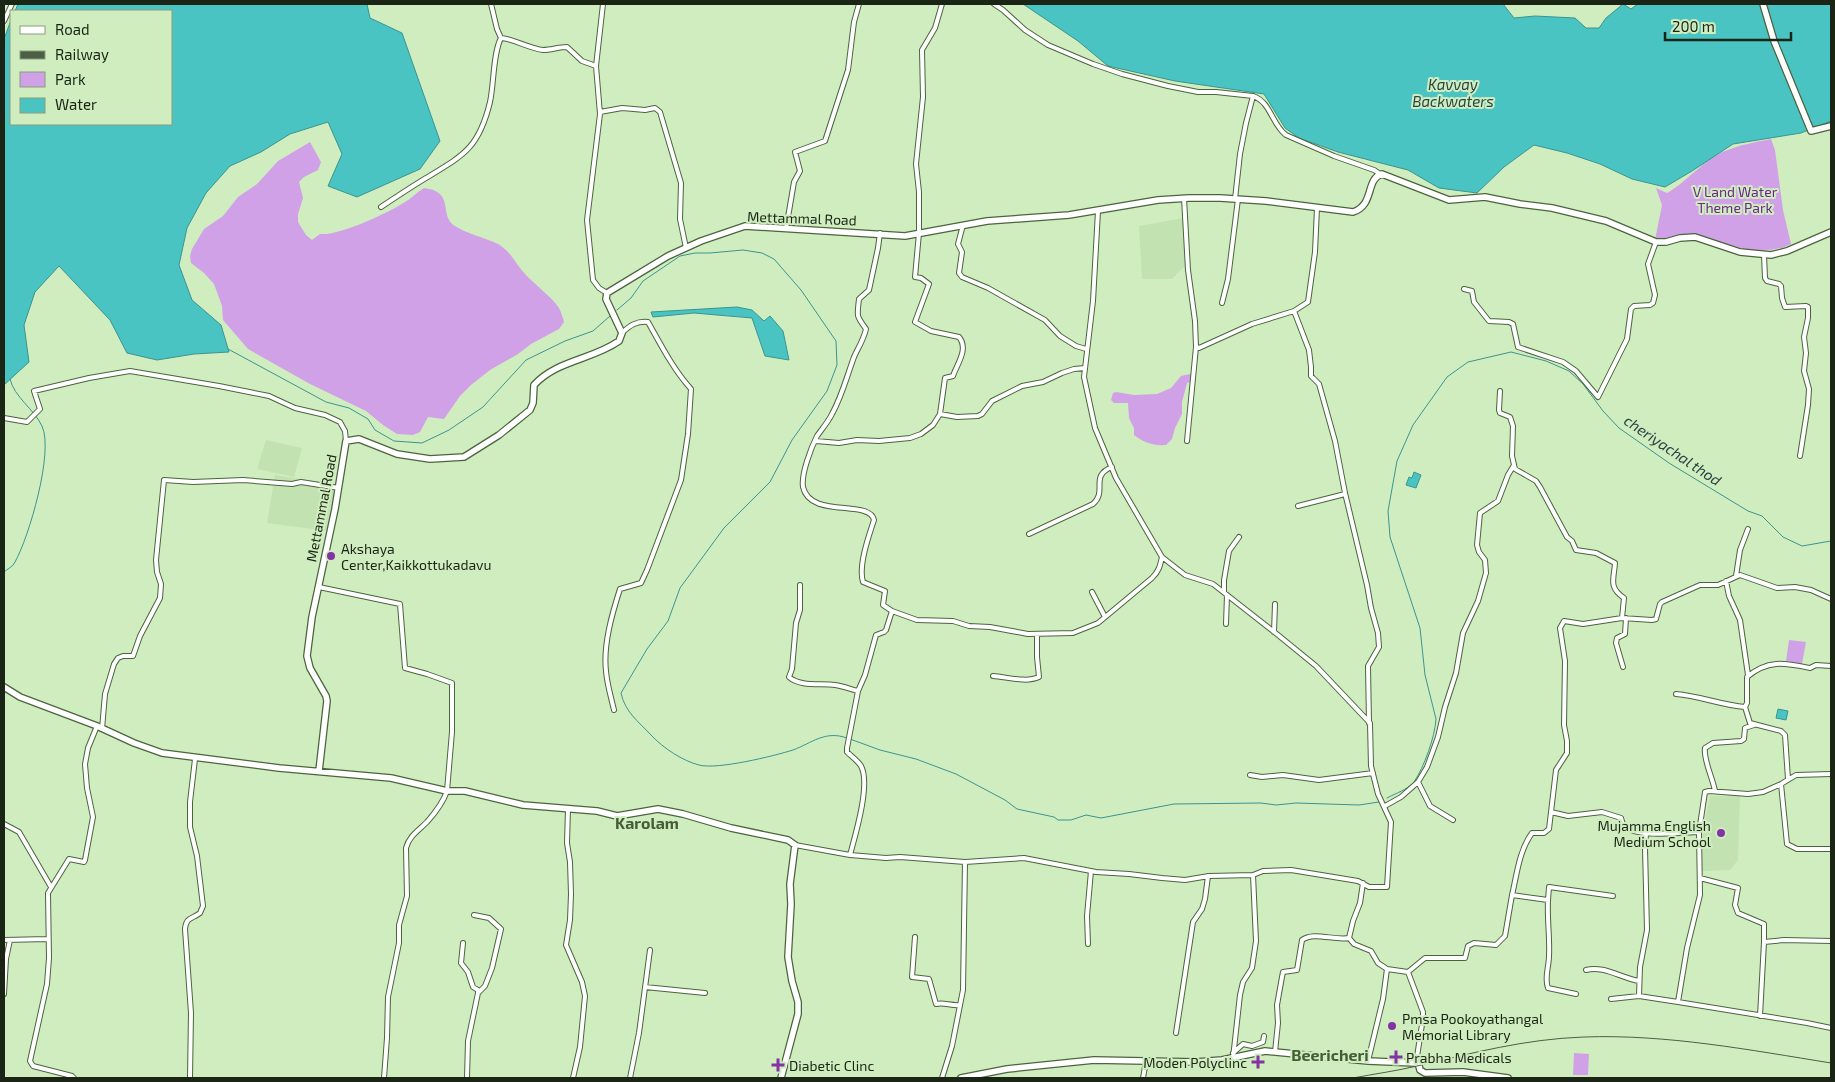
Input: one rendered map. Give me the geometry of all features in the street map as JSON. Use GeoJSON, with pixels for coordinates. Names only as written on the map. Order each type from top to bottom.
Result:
{"type":"FeatureCollection","features":[{"type":"Feature","properties":{"kind":"main road"},"geometry":{"type":"LineString","coordinates":[[1763,4],[1774,41],[1811,131],[1831,126]]}},
{"type":"Feature","properties":{"kind":"main road","name":"Mettammal Road"},"geometry":{"type":"LineString","coordinates":[[607,293],[668,256],[700,241],[745,226],[905,236],[987,220],[1069,215],[1158,200],[1184,198],[1266,201],[1352,212],[1360,210],[1365,204],[1377,176],[1380,174]]}},
{"type":"Feature","properties":{"kind":"main road"},"geometry":{"type":"LineString","coordinates":[[1380,174],[1401,180],[1449,200],[1485,197],[1576,213],[1606,221],[1656,242],[1695,237],[1740,252],[1771,256],[1831,232]]}},
{"type":"Feature","properties":{"kind":"main road"},"geometry":{"type":"LineString","coordinates":[[607,293],[606,299],[622,333]]}},
{"type":"Feature","properties":{"kind":"main road","name":"Mettammal Road"},"geometry":{"type":"LineString","coordinates":[[319,771],[327,701],[308,663],[307,656],[312,617],[346,441],[360,439],[397,454],[430,459],[464,457],[499,435],[530,410],[533,403],[534,385],[543,377],[568,362],[597,353],[616,344],[622,337],[622,333]]}},
{"type":"Feature","properties":{"kind":"main road"},"geometry":{"type":"LineString","coordinates":[[4,688],[50,710],[99,727],[162,754],[279,768],[391,778],[447,791],[465,791],[523,805],[597,811],[617,816],[658,809],[684,814],[731,828],[788,840],[795,845],[790,884],[791,904],[788,957],[798,1002],[798,1014],[781,1078]]}},
{"type":"Feature","properties":{"kind":"main road"},"geometry":{"type":"LineString","coordinates":[[960,1078],[1007,1069],[1094,1060],[1196,1062],[1225,1059],[1234,1055],[1266,1051],[1368,1061],[1416,1063],[1422,1072],[1432,1076],[1463,1072],[1508,1078]]}},
{"type":"Feature","properties":{"kind":"street"},"geometry":{"type":"LineString","coordinates":[[4,21],[12,4]]}},
{"type":"Feature","properties":{"kind":"street"},"geometry":{"type":"LineString","coordinates":[[381,207],[458,159],[474,142],[485,119],[490,102],[497,49],[501,38],[491,4]]}},
{"type":"Feature","properties":{"kind":"street"},"geometry":{"type":"LineString","coordinates":[[604,4],[596,66],[600,112],[587,220],[594,280],[599,288],[607,293]]}},
{"type":"Feature","properties":{"kind":"street"},"geometry":{"type":"LineString","coordinates":[[786,229],[794,182],[800,171],[795,152],[825,142],[848,70],[854,22],[859,4]]}},
{"type":"Feature","properties":{"kind":"street"},"geometry":{"type":"LineString","coordinates":[[816,440],[839,444],[857,440],[879,441],[910,438],[921,434],[932,425],[940,414],[946,378],[953,376],[963,353],[960,337],[931,331],[915,322],[929,284],[916,277],[920,233],[916,164],[923,97],[922,50],[935,28],[942,4]]}},
{"type":"Feature","properties":{"kind":"street"},"geometry":{"type":"LineString","coordinates":[[994,4],[1048,46],[1093,64],[1168,86],[1198,92],[1253,96],[1262,102],[1281,131],[1286,135],[1380,174]]}},
{"type":"Feature","properties":{"kind":"street"},"geometry":{"type":"LineString","coordinates":[[501,38],[508,38],[517,43],[543,50],[567,47],[582,60],[596,66]]}},
{"type":"Feature","properties":{"kind":"street"},"geometry":{"type":"LineString","coordinates":[[1222,303],[1228,279],[1240,154],[1253,96]]}},
{"type":"Feature","properties":{"kind":"street"},"geometry":{"type":"LineString","coordinates":[[600,112],[629,108],[645,110],[655,108],[660,112],[681,183],[680,219],[686,248]]}},
{"type":"Feature","properties":{"kind":"street"},"geometry":{"type":"LineString","coordinates":[[1184,198],[1188,270],[1195,321],[1196,347],[1187,441]]}},
{"type":"Feature","properties":{"kind":"street"},"geometry":{"type":"LineString","coordinates":[[1196,347],[1199,348],[1252,324],[1294,311],[1308,302],[1315,252],[1317,208]]}},
{"type":"Feature","properties":{"kind":"street"},"geometry":{"type":"LineString","coordinates":[[1098,211],[1093,301],[1084,377],[1096,428],[1116,478],[1162,557],[1185,574],[1213,584],[1274,632],[1316,666],[1370,724]]}},
{"type":"Feature","properties":{"kind":"street"},"geometry":{"type":"LineString","coordinates":[[963,225],[958,244],[962,252],[959,273],[962,278],[988,288],[1044,320],[1060,336],[1076,346],[1086,349]]}},
{"type":"Feature","properties":{"kind":"street"},"geometry":{"type":"LineString","coordinates":[[880,233],[869,290],[859,299],[857,316],[858,321],[866,329],[865,334],[832,414],[816,440],[807,464],[804,489],[814,502],[834,508],[869,512],[874,516],[864,556],[863,582],[885,591],[883,604],[892,611],[917,620],[954,621],[969,626],[1037,634],[1073,633],[1098,623],[1158,573],[1162,557]]}},
{"type":"Feature","properties":{"kind":"street"},"geometry":{"type":"LineString","coordinates":[[1464,290],[1472,291],[1474,302],[1489,321],[1513,324],[1518,347],[1563,362],[1576,371],[1598,397],[1627,339],[1631,309],[1634,306],[1654,303],[1655,295],[1648,264],[1656,242]]}},
{"type":"Feature","properties":{"kind":"street"},"geometry":{"type":"LineString","coordinates":[[1764,255],[1765,278],[1767,281],[1781,286],[1782,298],[1786,307],[1808,307],[1804,337],[1806,353],[1804,371],[1808,390],[1808,406],[1800,456]]}},
{"type":"Feature","properties":{"kind":"street"},"geometry":{"type":"LineString","coordinates":[[795,845],[850,855],[965,862],[1024,858],[1091,871],[1185,880],[1208,876],[1253,875],[1263,871],[1291,870],[1358,881],[1375,888],[1387,887],[1391,822],[1378,794],[1373,773],[1370,724],[1368,666],[1379,648],[1378,633],[1345,494],[1335,441],[1318,384],[1310,376],[1309,350],[1294,311]]}},
{"type":"Feature","properties":{"kind":"street"},"geometry":{"type":"LineString","coordinates":[[614,710],[606,670],[608,642],[614,608],[620,589],[641,583],[670,512],[681,480],[688,434],[691,389],[669,359],[648,322],[641,321],[629,326],[622,333]]}},
{"type":"Feature","properties":{"kind":"street"},"geometry":{"type":"LineString","coordinates":[[940,414],[958,417],[978,416],[982,414],[992,401],[1022,386],[1043,382],[1074,369],[1085,368]]}},
{"type":"Feature","properties":{"kind":"street"},"geometry":{"type":"LineString","coordinates":[[4,418],[8,417],[27,422],[40,409],[34,391],[89,378],[130,371],[269,396],[295,408],[325,415],[340,422],[345,431],[346,441]]}},
{"type":"Feature","properties":{"kind":"street"},"geometry":{"type":"LineString","coordinates":[[1500,391],[1500,413],[1510,417],[1513,426],[1512,456],[1516,469],[1536,481],[1576,550],[1596,553],[1614,563],[1612,579],[1616,592],[1624,598],[1624,634],[1617,638],[1616,643],[1622,668]]}},
{"type":"Feature","properties":{"kind":"street"},"geometry":{"type":"LineString","coordinates":[[1385,806],[1418,782],[1427,767],[1438,737],[1456,673],[1464,633],[1485,582],[1484,560],[1477,545],[1480,513],[1498,501],[1514,465]]}},
{"type":"Feature","properties":{"kind":"street"},"geometry":{"type":"LineString","coordinates":[[1029,534],[1092,504],[1099,496],[1099,476],[1103,470],[1112,467]]}},
{"type":"Feature","properties":{"kind":"street"},"geometry":{"type":"LineString","coordinates":[[74,1078],[33,1066],[30,1062],[47,984],[49,958],[48,893],[69,859],[81,862],[85,860],[93,817],[87,788],[85,764],[88,748],[99,727],[105,694],[114,664],[118,658],[133,656],[140,636],[160,598],[161,584],[156,560],[164,480],[193,482],[243,480],[292,484],[301,482],[338,488]]}},
{"type":"Feature","properties":{"kind":"street"},"geometry":{"type":"LineString","coordinates":[[1298,506],[1345,494]]}},
{"type":"Feature","properties":{"kind":"street"},"geometry":{"type":"LineString","coordinates":[[1736,576],[1740,550],[1748,529]]}},
{"type":"Feature","properties":{"kind":"street"},"geometry":{"type":"LineString","coordinates":[[1226,624],[1225,572],[1229,551],[1238,537]]}},
{"type":"Feature","properties":{"kind":"street"},"geometry":{"type":"LineString","coordinates":[[1275,1052],[1278,1023],[1277,1005],[1283,972],[1297,970],[1302,940],[1306,937],[1349,938],[1354,944],[1371,951],[1378,964],[1387,969],[1408,972],[1425,958],[1465,958],[1468,946],[1474,943],[1496,946],[1505,936],[1522,851],[1532,833],[1544,833],[1549,829],[1556,770],[1567,753],[1568,741],[1564,725],[1565,661],[1560,628],[1564,621],[1583,624],[1624,618],[1656,619],[1662,602],[1700,585],[1718,584],[1736,576],[1747,576],[1777,588],[1795,587],[1811,590],[1831,599]]}},
{"type":"Feature","properties":{"kind":"street"},"geometry":{"type":"LineString","coordinates":[[1726,581],[1729,596],[1740,620],[1748,676],[1746,678],[1747,703],[1745,707],[1747,718],[1754,725],[1774,729],[1784,734],[1788,779]]}},
{"type":"Feature","properties":{"kind":"street"},"geometry":{"type":"LineString","coordinates":[[800,585],[800,610],[796,623],[792,668],[789,677],[793,681],[801,683],[837,685],[858,691]]}},
{"type":"Feature","properties":{"kind":"street"},"geometry":{"type":"LineString","coordinates":[[319,587],[400,604],[405,668],[452,683],[452,732],[447,791],[444,800],[434,815],[407,843],[407,896],[399,925],[399,943],[388,997],[384,1078]]}},
{"type":"Feature","properties":{"kind":"street"},"geometry":{"type":"LineString","coordinates":[[1092,592],[1105,617]]}},
{"type":"Feature","properties":{"kind":"street"},"geometry":{"type":"LineString","coordinates":[[1274,632],[1275,604]]}},
{"type":"Feature","properties":{"kind":"street"},"geometry":{"type":"LineString","coordinates":[[850,855],[859,822],[864,792],[861,765],[847,752],[858,691],[865,675],[876,635],[886,630],[892,611]]}},
{"type":"Feature","properties":{"kind":"street"},"geometry":{"type":"LineString","coordinates":[[993,676],[1021,679],[1036,679],[1039,677],[1037,634]]}},
{"type":"Feature","properties":{"kind":"street"},"geometry":{"type":"LineString","coordinates":[[1748,676],[1777,663],[1810,668],[1816,664],[1831,666]]}},
{"type":"Feature","properties":{"kind":"street"},"geometry":{"type":"LineString","coordinates":[[1676,694],[1692,695],[1745,707]]}},
{"type":"Feature","properties":{"kind":"street"},"geometry":{"type":"LineString","coordinates":[[1715,791],[1705,760],[1705,748],[1713,743],[1741,741],[1744,739],[1745,728],[1754,725]]}},
{"type":"Feature","properties":{"kind":"street"},"geometry":{"type":"LineString","coordinates":[[190,1078],[191,1013],[185,929],[187,920],[200,914],[203,906],[197,856],[190,827],[190,802],[195,759]]}},
{"type":"Feature","properties":{"kind":"street"},"geometry":{"type":"LineString","coordinates":[[1250,775],[1283,775],[1319,780],[1373,773]]}},
{"type":"Feature","properties":{"kind":"street"},"geometry":{"type":"LineString","coordinates":[[1678,1002],[1687,948],[1700,895],[1699,832],[1705,792],[1748,794],[1763,792],[1796,775],[1831,774]]}},
{"type":"Feature","properties":{"kind":"street"},"geometry":{"type":"LineString","coordinates":[[1418,782],[1430,806],[1453,820]]}},
{"type":"Feature","properties":{"kind":"street"},"geometry":{"type":"LineString","coordinates":[[1781,784],[1788,844],[1796,849],[1831,848]]}},
{"type":"Feature","properties":{"kind":"street"},"geometry":{"type":"LineString","coordinates":[[568,808],[567,843],[570,862],[571,894],[570,920],[566,945],[582,982],[585,996],[580,1047],[573,1078]]}},
{"type":"Feature","properties":{"kind":"street"},"geometry":{"type":"LineString","coordinates":[[1551,812],[1568,816],[1602,812],[1621,818],[1623,825],[1628,829],[1646,833],[1699,832]]}},
{"type":"Feature","properties":{"kind":"street"},"geometry":{"type":"LineString","coordinates":[[4,824],[19,832],[51,887]]}},
{"type":"Feature","properties":{"kind":"street"},"geometry":{"type":"LineString","coordinates":[[1638,996],[1641,957],[1647,930],[1646,833]]}},
{"type":"Feature","properties":{"kind":"street"},"geometry":{"type":"LineString","coordinates":[[942,1078],[952,1046],[963,990],[965,862]]}},
{"type":"Feature","properties":{"kind":"street"},"geometry":{"type":"LineString","coordinates":[[1088,944],[1087,916],[1091,871]]}},
{"type":"Feature","properties":{"kind":"street"},"geometry":{"type":"LineString","coordinates":[[1234,1055],[1240,995],[1243,982],[1252,968],[1256,941],[1253,875]]}},
{"type":"Feature","properties":{"kind":"street"},"geometry":{"type":"LineString","coordinates":[[1176,1033],[1193,922],[1202,909],[1208,876]]}},
{"type":"Feature","properties":{"kind":"street"},"geometry":{"type":"LineString","coordinates":[[1700,878],[1738,888],[1735,905],[1738,913],[1764,924],[1760,1016]]}},
{"type":"Feature","properties":{"kind":"street"},"geometry":{"type":"LineString","coordinates":[[1349,938],[1360,903],[1363,883]]}},
{"type":"Feature","properties":{"kind":"street"},"geometry":{"type":"LineString","coordinates":[[1576,994],[1548,988],[1546,983],[1549,955],[1547,924],[1549,887],[1613,896]]}},
{"type":"Feature","properties":{"kind":"street"},"geometry":{"type":"LineString","coordinates":[[1512,896],[1548,900]]}},
{"type":"Feature","properties":{"kind":"street"},"geometry":{"type":"LineString","coordinates":[[467,1078],[468,1041],[478,993],[485,986],[492,968],[501,929],[489,918],[474,915]]}},
{"type":"Feature","properties":{"kind":"street"},"geometry":{"type":"LineString","coordinates":[[915,937],[912,977],[929,979],[936,1004],[942,1002],[951,1006],[960,1005]]}},
{"type":"Feature","properties":{"kind":"street"},"geometry":{"type":"LineString","coordinates":[[4,940],[48,939]]}},
{"type":"Feature","properties":{"kind":"street"},"geometry":{"type":"LineString","coordinates":[[4,994],[6,959],[10,940]]}},
{"type":"Feature","properties":{"kind":"street"},"geometry":{"type":"LineString","coordinates":[[1764,942],[1784,940],[1831,941]]}},
{"type":"Feature","properties":{"kind":"street"},"geometry":{"type":"LineString","coordinates":[[464,943],[461,964],[468,972],[473,987],[478,990],[478,993]]}},
{"type":"Feature","properties":{"kind":"street"},"geometry":{"type":"LineString","coordinates":[[630,1078],[639,1033],[650,950]]}},
{"type":"Feature","properties":{"kind":"street"},"geometry":{"type":"LineString","coordinates":[[1586,970],[1598,968],[1630,980],[1639,981]]}},
{"type":"Feature","properties":{"kind":"street"},"geometry":{"type":"LineString","coordinates":[[1368,1061],[1383,999],[1387,969]]}},
{"type":"Feature","properties":{"kind":"street"},"geometry":{"type":"LineString","coordinates":[[1408,972],[1423,1012],[1423,1024],[1416,1063]]}},
{"type":"Feature","properties":{"kind":"street"},"geometry":{"type":"LineString","coordinates":[[645,987],[705,993]]}},
{"type":"Feature","properties":{"kind":"street"},"geometry":{"type":"LineString","coordinates":[[1611,999],[1638,996],[1831,1028]]}},
{"type":"Feature","properties":{"kind":"street"},"geometry":{"type":"LineString","coordinates":[[1234,1055],[1243,1044],[1252,1046],[1263,1042],[1264,1036]]}},
{"type":"Feature","properties":{"kind":"street"},"geometry":{"type":"LineString","coordinates":[[1143,1078],[1146,1061]]}},
{"type":"Feature","properties":{"kind":"shaded area"},"geometry":{"type":"Polygon","coordinates":[[[1183,218],[1185,266],[1172,279],[1142,279],[1139,226],[1183,218]]]}},
{"type":"Feature","properties":{"kind":"shaded area"},"geometry":{"type":"Polygon","coordinates":[[[266,440],[302,448],[294,477],[257,469],[266,440]]]}},
{"type":"Feature","properties":{"kind":"shaded area"},"geometry":{"type":"Polygon","coordinates":[[[275,475],[337,485],[327,531],[267,523],[275,475]]]}},
{"type":"Feature","properties":{"kind":"shaded area","name":"Mujamma English Medium School"},"geometry":{"type":"Polygon","coordinates":[[[1710,796],[1740,796],[1738,860],[1730,870],[1702,871],[1703,830],[1710,796]]]}},
{"type":"Feature","properties":{"kind":"green space","name":"V Land Water Theme Park"},"geometry":{"type":"Polygon","coordinates":[[[1771,139],[1775,150],[1783,210],[1791,244],[1782,248],[1756,252],[1689,234],[1670,239],[1655,240],[1662,205],[1656,188],[1667,193],[1717,155],[1736,147],[1771,139]]]}},
{"type":"Feature","properties":{"kind":"green space"},"geometry":{"type":"Polygon","coordinates":[[[310,142],[321,162],[318,170],[304,177],[299,182],[303,198],[298,214],[298,222],[306,235],[312,240],[320,234],[328,234],[351,228],[387,212],[424,188],[434,190],[443,199],[447,216],[455,226],[503,247],[526,275],[552,299],[559,308],[564,322],[559,329],[490,370],[460,396],[444,419],[428,417],[420,432],[413,435],[397,434],[366,411],[310,384],[248,349],[223,320],[222,306],[214,284],[191,263],[192,249],[204,229],[223,216],[238,197],[257,184],[278,161],[310,142]]]}},
{"type":"Feature","properties":{"kind":"green space"},"geometry":{"type":"Polygon","coordinates":[[[1192,375],[1192,381],[1187,383],[1182,402],[1182,414],[1172,439],[1166,445],[1148,443],[1134,435],[1134,428],[1129,418],[1128,403],[1114,403],[1111,400],[1113,393],[1116,392],[1134,395],[1157,394],[1171,388],[1181,376],[1192,375]]]}},
{"type":"Feature","properties":{"kind":"green space"},"geometry":{"type":"Polygon","coordinates":[[[1789,640],[1806,642],[1802,664],[1786,661],[1789,640]]]}},
{"type":"Feature","properties":{"kind":"green space"},"geometry":{"type":"Polygon","coordinates":[[[1574,1053],[1589,1054],[1588,1075],[1573,1075],[1574,1053]]]}},
{"type":"Feature","properties":{"kind":"water"},"geometry":{"type":"Polygon","coordinates":[[[18,4],[367,4],[370,18],[402,33],[440,141],[420,169],[357,197],[328,186],[342,154],[328,122],[290,134],[261,152],[230,166],[206,193],[187,228],[179,265],[192,300],[221,325],[229,352],[194,354],[157,360],[127,353],[110,320],[59,266],[35,292],[24,325],[29,362],[4,385],[4,39],[10,23],[10,125],[172,125],[172,10],[15,10],[18,4]]]}},
{"type":"Feature","properties":{"kind":"water","name":"Kavvay Backwaters"},"geometry":{"type":"Polygon","coordinates":[[[1023,4],[1503,4],[1514,18],[1535,16],[1575,18],[1586,28],[1599,28],[1606,18],[1623,4],[1631,9],[1638,4],[1831,4],[1831,121],[1801,133],[1733,144],[1665,187],[1632,179],[1600,164],[1567,153],[1534,145],[1504,167],[1477,193],[1439,188],[1408,170],[1338,152],[1299,138],[1285,128],[1264,94],[1175,81],[1108,66],[1078,41],[1023,4]]]}},
{"type":"Feature","properties":{"kind":"water"},"geometry":{"type":"Polygon","coordinates":[[[737,307],[752,310],[764,321],[770,316],[783,331],[789,360],[765,356],[752,318],[694,313],[653,317],[651,312],[737,307]]]}},
{"type":"Feature","properties":{"kind":"water"},"geometry":{"type":"Polygon","coordinates":[[[1414,472],[1421,475],[1416,488],[1406,485],[1409,477],[1412,478],[1414,472]]]}},
{"type":"Feature","properties":{"kind":"water"},"geometry":{"type":"Polygon","coordinates":[[[1778,709],[1788,711],[1786,720],[1776,718],[1778,709]]]}},
{"type":"Feature","properties":{"kind":"waterway"},"geometry":{"type":"LineString","coordinates":[[617,310],[631,298],[643,281],[680,256],[695,253],[743,250],[762,253],[774,259],[801,290],[836,341],[837,365],[827,391],[792,440],[770,482],[724,528],[680,588],[668,621],[647,649],[621,693],[626,706],[637,721],[661,745],[680,757],[699,765],[719,766],[760,759],[793,750],[825,736],[847,738]]}},
{"type":"Feature","properties":{"kind":"waterway"},"geometry":{"type":"LineString","coordinates":[[228,349],[326,402],[349,408],[368,419],[375,430],[394,441],[422,443],[449,430],[483,407],[526,360],[565,341],[593,331],[610,316]]}},
{"type":"Feature","properties":{"kind":"waterway","name":"cheriyachal thod"},"geometry":{"type":"LineString","coordinates":[[1387,798],[1414,782],[1428,752],[1434,734],[1436,719],[1425,675],[1420,628],[1390,537],[1388,511],[1397,461],[1413,425],[1447,377],[1468,362],[1511,352],[1546,361],[1569,371],[1583,384],[1603,411],[1619,428],[1669,463],[1748,511],[1762,516],[1783,537],[1802,546],[1831,541]]}},
{"type":"Feature","properties":{"kind":"waterway"},"geometry":{"type":"LineString","coordinates":[[4,572],[14,564],[27,534],[38,494],[45,455],[45,438],[42,426],[16,392],[10,379]]}},
{"type":"Feature","properties":{"kind":"waterway"},"geometry":{"type":"LineString","coordinates":[[850,739],[880,750],[916,759],[956,774],[1005,800],[1017,809],[1054,817],[1058,820],[1071,820],[1086,815],[1101,818],[1174,804],[1261,803],[1276,805],[1296,803],[1359,805],[1379,802]]}},
{"type":"Feature","properties":{"kind":"railway"},"geometry":{"type":"LineString","coordinates":[[1353,1078],[1520,1044],[1584,1037],[1677,1040],[1831,1063]]}},
{"type":"Feature","properties":{"kind":"place","name":"Akshaya Center,Kaikkottukadavu"},"geometry":{"type":"Point","coordinates":[331,556]}},
{"type":"Feature","properties":{"kind":"place","name":"Mujamma English Medium School"},"geometry":{"type":"Point","coordinates":[1721,833]}},
{"type":"Feature","properties":{"kind":"place","name":"Pmsa Pookoyathangal Memorial Library"},"geometry":{"type":"Point","coordinates":[1392,1026]}},
{"type":"Feature","properties":{"kind":"place","name":"Prabha Medicals"},"geometry":{"type":"Point","coordinates":[1396,1057]}},
{"type":"Feature","properties":{"kind":"place","name":"Moden Polyclinc"},"geometry":{"type":"Point","coordinates":[1258,1062]}},
{"type":"Feature","properties":{"kind":"place","name":"Diabetic Clinc"},"geometry":{"type":"Point","coordinates":[778,1065]}},
{"type":"Feature","properties":{"kind":"district","name":"Karolam"},"geometry":{"type":"Point","coordinates":[647,822]}},
{"type":"Feature","properties":{"kind":"district","name":"Beericheri"},"geometry":{"type":"Point","coordinates":[1330,1054]}}]}
